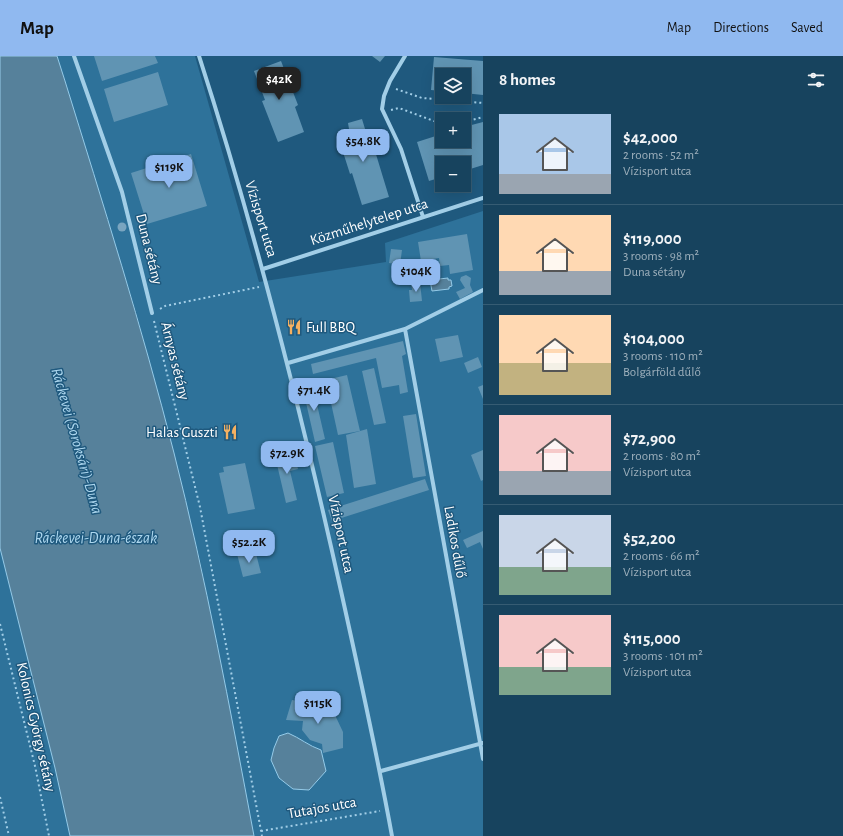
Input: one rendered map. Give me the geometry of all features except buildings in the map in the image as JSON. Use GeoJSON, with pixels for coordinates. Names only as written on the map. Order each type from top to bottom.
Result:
{"type":"FeatureCollection","features":[{"type":"Feature","properties":{"kind":"street","name":"Duna sétány"},"geometry":{"type":"LineString","coordinates":[[74,56],[122,192],[152,313]]}},
{"type":"Feature","properties":{"kind":"street","name":"Vízisport utca"},"geometry":{"type":"LineString","coordinates":[[199,56],[268,285],[288,363],[312,460],[381,771],[392,836]]}},
{"type":"Feature","properties":{"kind":"street"},"geometry":{"type":"LineString","coordinates":[[405,56],[388,86],[384,96],[382,109],[400,149],[423,217]]}},
{"type":"Feature","properties":{"kind":"street","name":"Közműhelytelep utca"},"geometry":{"type":"LineString","coordinates":[[263,269],[483,198]]}},
{"type":"Feature","properties":{"kind":"street"},"geometry":{"type":"LineString","coordinates":[[288,363],[405,329],[483,290]]}},
{"type":"Feature","properties":{"kind":"street","name":"Ladikos dűlő"},"geometry":{"type":"LineString","coordinates":[[405,329],[482,743],[483,759]]}},
{"type":"Feature","properties":{"kind":"street"},"geometry":{"type":"LineString","coordinates":[[381,771],[482,743]]}},
{"type":"Feature","properties":{"kind":"path"},"geometry":{"type":"LineString","coordinates":[[388,86],[422,98],[483,103]]}},
{"type":"Feature","properties":{"kind":"path"},"geometry":{"type":"LineString","coordinates":[[382,109],[392,110],[399,108],[435,121]]}},
{"type":"Feature","properties":{"kind":"path"},"geometry":{"type":"LineString","coordinates":[[471,120],[483,117]]}},
{"type":"Feature","properties":{"kind":"path","name":"Árnyas sétány"},"geometry":{"type":"LineString","coordinates":[[262,836],[200,508],[152,313],[165,306],[268,285]]}},
{"type":"Feature","properties":{"kind":"path","name":"Kolonics György sétány"},"geometry":{"type":"LineString","coordinates":[[0,624],[35,766],[49,836]]}},
{"type":"Feature","properties":{"kind":"path"},"geometry":{"type":"LineString","coordinates":[[0,797],[9,836]]}},
{"type":"Feature","properties":{"kind":"path","name":"Tutajos utca"},"geometry":{"type":"LineString","coordinates":[[261,831],[388,810]]}},
{"type":"Feature","properties":{"kind":"shaded area"},"geometry":{"type":"Polygon","coordinates":[[[57,56],[195,56],[259,282],[386,262],[385,243],[483,211],[483,836],[254,836],[200,560],[174,454],[136,312],[57,56]]]}},
{"type":"Feature","properties":{"kind":"shaded area"},"geometry":{"type":"Polygon","coordinates":[[[0,548],[55,768],[70,836],[0,836],[0,548]]]}},
{"type":"Feature","properties":{"kind":"water","name":"Ráckevei-Duna-észak"},"geometry":{"type":"Polygon","coordinates":[[[0,56],[57,56],[135,312],[162,406],[186,500],[227,692],[254,836],[70,836],[55,768],[0,548],[0,56]]]}},
{"type":"Feature","properties":{"kind":"water"},"geometry":{"type":"Polygon","coordinates":[[[448,278],[448,280],[451,280],[452,286],[449,287],[449,289],[432,291],[430,280],[448,278]]]}},
{"type":"Feature","properties":{"kind":"water"},"geometry":{"type":"Polygon","coordinates":[[[288,733],[321,750],[326,771],[309,790],[293,789],[279,778],[271,760],[279,736],[288,733]]]}},
{"type":"Feature","properties":{"kind":"place","name":"Full BBQ"},"geometry":{"type":"Point","coordinates":[294,327]}},
{"type":"Feature","properties":{"kind":"place","name":"Halas Guszti"},"geometry":{"type":"Point","coordinates":[230,432]}},
{"type":"Feature","properties":{"kind":"water label","name":"Ráckevei (Soroksári)-Duna"},"geometry":{"type":"Point","coordinates":[77,441]}}]}
